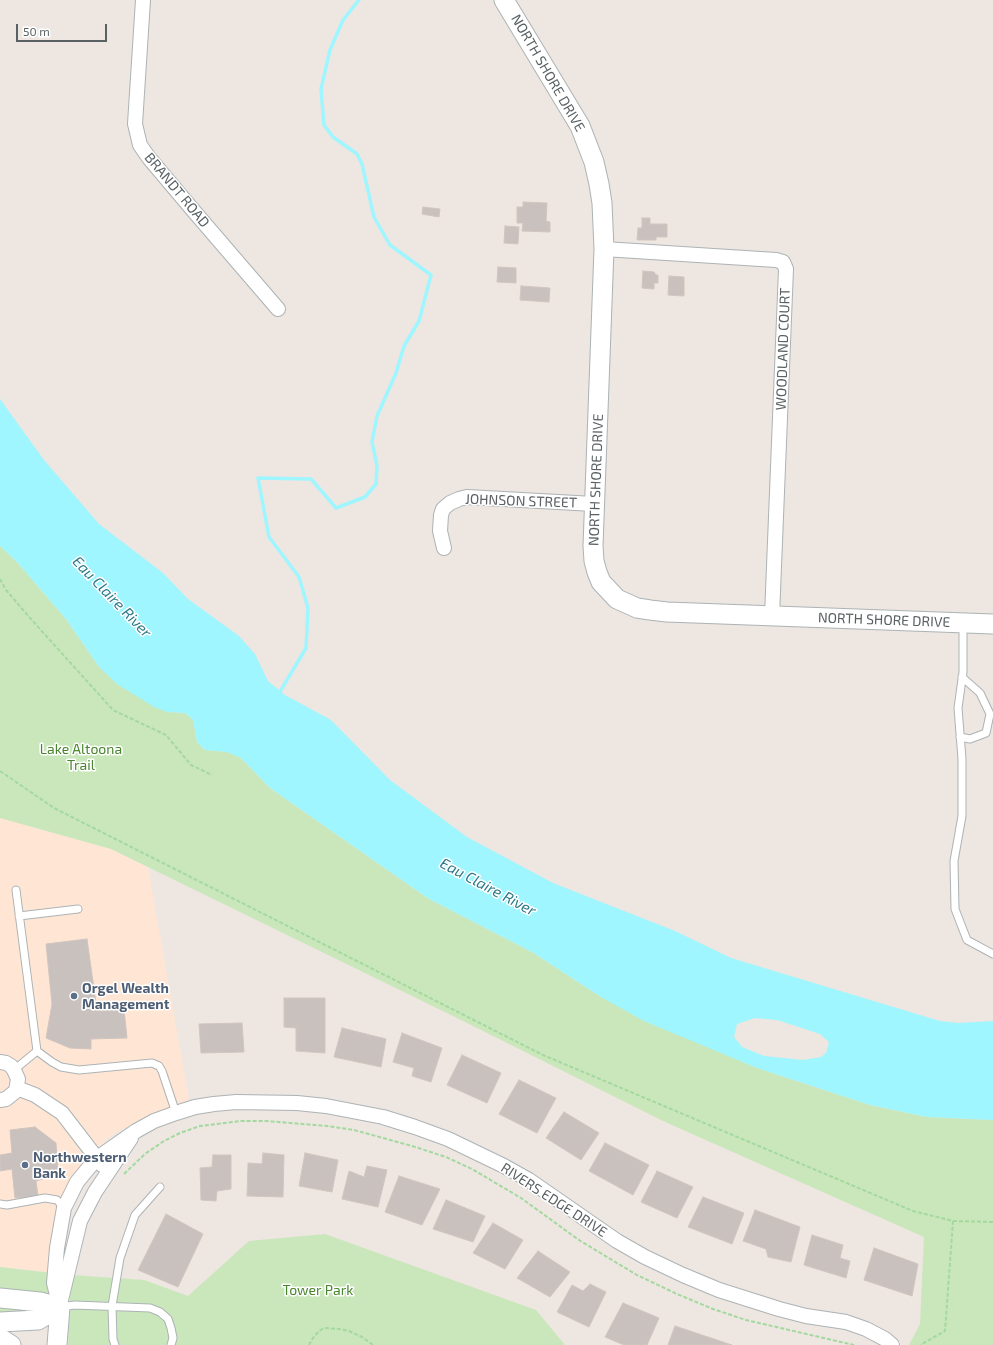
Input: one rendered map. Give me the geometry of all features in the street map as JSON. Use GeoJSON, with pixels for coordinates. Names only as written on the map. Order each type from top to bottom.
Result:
{"type":"FeatureCollection","features":[{"type":"Feature","properties":{"kind":"street","name":"BRANDT ROAD"},"geometry":{"type":"LineString","coordinates":[[143,0],[135,124],[140,145],[149,158],[278,309]]}},
{"type":"Feature","properties":{"kind":"street","name":"NORTH SHORE DRIVE"},"geometry":{"type":"LineString","coordinates":[[504,0],[569,105],[580,126],[594,162],[602,203],[604,249],[593,546],[597,572],[601,582],[617,599],[637,608],[650,610],[993,624]]}},
{"type":"Feature","properties":{"kind":"street","name":"WOODLAND COURT"},"geometry":{"type":"LineString","coordinates":[[604,249],[776,260],[783,262],[786,269],[772,616]]}},
{"type":"Feature","properties":{"kind":"street","name":"JOHNSON STREET"},"geometry":{"type":"LineString","coordinates":[[444,548],[440,531],[441,515],[443,509],[450,503],[459,499],[467,497],[594,504]]}},
{"type":"Feature","properties":{"kind":"street"},"geometry":{"type":"LineString","coordinates":[[0,1062],[6,1063],[14,1070],[18,1079],[17,1088],[12,1095],[0,1100]]}},
{"type":"Feature","properties":{"kind":"street"},"geometry":{"type":"LineString","coordinates":[[17,1088],[35,1095],[62,1114],[96,1159],[108,1171]]}},
{"type":"Feature","properties":{"kind":"street","name":"RIVERS EDGE DRIVE"},"geometry":{"type":"LineString","coordinates":[[60,1307],[54,1282],[57,1248],[64,1208],[77,1182],[96,1159],[154,1121],[176,1113],[214,1104],[263,1102],[297,1103],[354,1111],[415,1127],[448,1139],[504,1166],[529,1180],[616,1241],[644,1257],[719,1290],[779,1309],[806,1316],[846,1322],[866,1329],[885,1339],[892,1345]]}},
{"type":"Feature","properties":{"kind":"street","name":"RIVERS EDGE DRIVE"},"geometry":{"type":"LineString","coordinates":[[60,1307],[80,1221],[86,1207],[108,1171],[136,1132]]}},
{"type":"Feature","properties":{"kind":"street"},"geometry":{"type":"LineString","coordinates":[[0,1298],[40,1302],[60,1307]]}},
{"type":"Feature","properties":{"kind":"street"},"geometry":{"type":"LineString","coordinates":[[0,1322],[38,1320],[60,1307]]}},
{"type":"Feature","properties":{"kind":"street"},"geometry":{"type":"LineString","coordinates":[[57,1345],[60,1307]]}},
{"type":"Feature","properties":{"kind":"street"},"geometry":{"type":"LineString","coordinates":[[0,1338],[11,1345]]}},
{"type":"Feature","properties":{"kind":"lane"},"geometry":{"type":"LineString","coordinates":[[963,623],[962,677],[958,708],[962,759],[962,816],[954,861],[955,908],[967,940],[993,954]]}},
{"type":"Feature","properties":{"kind":"lane"},"geometry":{"type":"LineString","coordinates":[[960,737],[970,739],[986,733],[990,714],[980,693],[962,677]]}},
{"type":"Feature","properties":{"kind":"lane"},"geometry":{"type":"LineString","coordinates":[[16,890],[37,1051],[52,1062],[61,1066],[79,1070],[152,1063],[159,1066],[176,1113]]}},
{"type":"Feature","properties":{"kind":"lane"},"geometry":{"type":"LineString","coordinates":[[20,916],[78,910]]}},
{"type":"Feature","properties":{"kind":"lane"},"geometry":{"type":"LineString","coordinates":[[14,1070],[37,1051]]}},
{"type":"Feature","properties":{"kind":"lane"},"geometry":{"type":"LineString","coordinates":[[115,1345],[113,1339],[112,1306],[120,1258],[135,1215],[160,1187]]}},
{"type":"Feature","properties":{"kind":"lane"},"geometry":{"type":"LineString","coordinates":[[0,1205],[45,1198],[57,1200],[64,1208]]}},
{"type":"Feature","properties":{"kind":"lane"},"geometry":{"type":"LineString","coordinates":[[60,1307],[75,1305],[150,1308],[160,1312],[168,1319],[173,1338],[171,1345]]}},
{"type":"Feature","properties":{"kind":"path"},"geometry":{"type":"LineString","coordinates":[[0,579],[6,590],[30,618],[113,710],[166,735],[191,765],[212,775]]}},
{"type":"Feature","properties":{"kind":"path"},"geometry":{"type":"LineString","coordinates":[[0,771],[54,808],[543,1055],[913,1211],[953,1221],[993,1222]]}},
{"type":"Feature","properties":{"kind":"path"},"geometry":{"type":"LineString","coordinates":[[122,1176],[144,1154],[164,1141],[180,1133],[200,1126],[233,1122],[266,1121],[327,1126],[354,1130],[446,1157],[472,1169],[521,1198],[579,1240],[607,1258],[637,1275],[677,1294],[713,1309],[746,1320],[854,1345]]}},
{"type":"Feature","properties":{"kind":"path"},"geometry":{"type":"LineString","coordinates":[[920,1345],[945,1331],[953,1221]]}},
{"type":"Feature","properties":{"kind":"path"},"geometry":{"type":"LineString","coordinates":[[309,1345],[319,1331],[324,1328],[349,1331],[362,1337],[373,1345]]}},
{"type":"Feature","properties":{"kind":"shaded area"},"geometry":{"type":"Polygon","coordinates":[[[0,818],[111,849],[148,867],[189,1100],[142,1119],[118,1131],[106,1140],[86,1162],[51,1240],[48,1272],[0,1267],[0,818]]]}},
{"type":"Feature","properties":{"kind":"green space","name":"Lake Altoona Trail"},"geometry":{"type":"Polygon","coordinates":[[[0,546],[17,562],[66,619],[99,667],[167,712],[185,713],[193,720],[197,742],[205,750],[228,752],[241,758],[270,788],[429,899],[532,952],[601,997],[757,1068],[870,1105],[927,1117],[993,1120],[993,1345],[909,1345],[920,1324],[924,1237],[663,1121],[455,1017],[111,849],[0,818],[0,546]]]}},
{"type":"Feature","properties":{"kind":"green space","name":"Tower Park"},"geometry":{"type":"Polygon","coordinates":[[[325,1234],[536,1310],[565,1345],[68,1345],[71,1275],[144,1280],[188,1296],[249,1241],[325,1234]]]}},
{"type":"Feature","properties":{"kind":"green space"},"geometry":{"type":"Polygon","coordinates":[[[0,1267],[52,1273],[50,1320],[0,1315],[0,1267]]]}},
{"type":"Feature","properties":{"kind":"water","name":"Eau Claire River"},"geometry":{"type":"Polygon","coordinates":[[[0,399],[44,460],[99,524],[163,573],[188,599],[239,636],[255,654],[268,681],[285,695],[331,720],[390,780],[467,837],[553,883],[675,931],[731,958],[940,1021],[958,1023],[993,1021],[993,1120],[927,1117],[870,1105],[757,1068],[644,1021],[601,997],[532,952],[429,899],[270,788],[241,758],[227,752],[205,750],[197,742],[193,720],[185,713],[167,712],[154,707],[117,684],[99,667],[66,619],[17,562],[0,546],[0,399]],[[755,1018],[737,1024],[734,1037],[742,1047],[764,1056],[803,1060],[821,1057],[826,1053],[829,1042],[820,1034],[777,1020],[755,1018]]]}},
{"type":"Feature","properties":{"kind":"building"},"geometry":{"type":"Polygon","coordinates":[[[523,202],[547,203],[546,221],[550,222],[550,232],[522,231],[523,223],[517,223],[517,207],[523,207],[523,202]]]}},
{"type":"Feature","properties":{"kind":"building"},"geometry":{"type":"Polygon","coordinates":[[[423,207],[440,209],[439,217],[422,214],[423,207]]]}},
{"type":"Feature","properties":{"kind":"building"},"geometry":{"type":"Polygon","coordinates":[[[642,218],[650,218],[650,224],[667,224],[667,237],[656,237],[656,240],[637,240],[638,228],[642,228],[642,218]]]}},
{"type":"Feature","properties":{"kind":"building"},"geometry":{"type":"Polygon","coordinates":[[[505,226],[519,227],[518,244],[504,243],[505,226]]]}},
{"type":"Feature","properties":{"kind":"building"},"geometry":{"type":"Polygon","coordinates":[[[498,267],[516,268],[516,283],[497,282],[498,267]]]}},
{"type":"Feature","properties":{"kind":"building"},"geometry":{"type":"Polygon","coordinates":[[[643,271],[654,272],[658,275],[658,283],[654,283],[654,289],[642,288],[643,271]]]}},
{"type":"Feature","properties":{"kind":"building"},"geometry":{"type":"Polygon","coordinates":[[[669,276],[684,277],[684,296],[668,295],[669,276]]]}},
{"type":"Feature","properties":{"kind":"building"},"geometry":{"type":"Polygon","coordinates":[[[521,286],[550,288],[549,302],[520,300],[521,286]]]}},
{"type":"Feature","properties":{"kind":"building"},"geometry":{"type":"Polygon","coordinates":[[[87,939],[97,1010],[124,1009],[127,1038],[91,1039],[91,1049],[70,1048],[46,1038],[52,1004],[46,944],[87,939]]]}},
{"type":"Feature","properties":{"kind":"building"},"geometry":{"type":"Polygon","coordinates":[[[284,998],[325,998],[325,1053],[296,1051],[296,1028],[284,1027],[284,998]]]}},
{"type":"Feature","properties":{"kind":"building"},"geometry":{"type":"Polygon","coordinates":[[[242,1023],[244,1052],[201,1053],[199,1024],[242,1023]]]}},
{"type":"Feature","properties":{"kind":"building"},"geometry":{"type":"Polygon","coordinates":[[[342,1028],[386,1039],[381,1067],[334,1057],[342,1028]]]}},
{"type":"Feature","properties":{"kind":"building"},"geometry":{"type":"Polygon","coordinates":[[[402,1033],[442,1048],[431,1082],[412,1076],[414,1068],[393,1062],[402,1033]]]}},
{"type":"Feature","properties":{"kind":"building"},"geometry":{"type":"Polygon","coordinates":[[[462,1055],[501,1073],[487,1103],[447,1085],[462,1055]]]}},
{"type":"Feature","properties":{"kind":"building"},"geometry":{"type":"Polygon","coordinates":[[[519,1080],[556,1098],[537,1133],[499,1114],[519,1080]]]}},
{"type":"Feature","properties":{"kind":"building"},"geometry":{"type":"Polygon","coordinates":[[[564,1112],[599,1133],[581,1160],[546,1138],[564,1112]]]}},
{"type":"Feature","properties":{"kind":"building"},"geometry":{"type":"Polygon","coordinates":[[[35,1127],[56,1143],[58,1174],[36,1181],[38,1196],[15,1198],[12,1169],[0,1171],[0,1155],[12,1153],[10,1130],[35,1127]]]}},
{"type":"Feature","properties":{"kind":"building"},"geometry":{"type":"Polygon","coordinates":[[[605,1143],[649,1165],[633,1195],[589,1171],[605,1143]]]}},
{"type":"Feature","properties":{"kind":"building"},"geometry":{"type":"Polygon","coordinates":[[[263,1153],[284,1155],[283,1197],[247,1196],[248,1163],[262,1164],[263,1153]]]}},
{"type":"Feature","properties":{"kind":"building"},"geometry":{"type":"Polygon","coordinates":[[[305,1153],[338,1160],[332,1192],[299,1186],[305,1153]]]}},
{"type":"Feature","properties":{"kind":"building"},"geometry":{"type":"Polygon","coordinates":[[[213,1155],[231,1155],[231,1189],[217,1191],[216,1201],[201,1200],[200,1168],[212,1167],[213,1155]]]}},
{"type":"Feature","properties":{"kind":"building"},"geometry":{"type":"Polygon","coordinates":[[[367,1166],[387,1170],[378,1207],[342,1199],[349,1171],[364,1177],[367,1166]]]}},
{"type":"Feature","properties":{"kind":"building"},"geometry":{"type":"Polygon","coordinates":[[[657,1171],[693,1187],[677,1218],[641,1202],[657,1171]]]}},
{"type":"Feature","properties":{"kind":"building"},"geometry":{"type":"Polygon","coordinates":[[[399,1176],[440,1189],[422,1225],[385,1212],[399,1176]]]}},
{"type":"Feature","properties":{"kind":"building"},"geometry":{"type":"Polygon","coordinates":[[[703,1197],[744,1213],[732,1244],[688,1227],[703,1197]]]}},
{"type":"Feature","properties":{"kind":"building"},"geometry":{"type":"Polygon","coordinates":[[[446,1200],[485,1216],[473,1242],[433,1229],[446,1200]]]}},
{"type":"Feature","properties":{"kind":"building"},"geometry":{"type":"Polygon","coordinates":[[[755,1210],[800,1227],[791,1262],[768,1257],[766,1249],[743,1241],[755,1210]]]}},
{"type":"Feature","properties":{"kind":"building"},"geometry":{"type":"Polygon","coordinates":[[[166,1214],[203,1234],[178,1287],[138,1270],[166,1214]]]}},
{"type":"Feature","properties":{"kind":"building"},"geometry":{"type":"Polygon","coordinates":[[[493,1223],[523,1240],[505,1269],[473,1253],[493,1223]]]}},
{"type":"Feature","properties":{"kind":"building"},"geometry":{"type":"Polygon","coordinates":[[[812,1235],[843,1245],[840,1258],[850,1261],[846,1278],[804,1265],[812,1235]]]}},
{"type":"Feature","properties":{"kind":"building"},"geometry":{"type":"Polygon","coordinates":[[[874,1248],[918,1264],[912,1296],[864,1280],[874,1248]]]}},
{"type":"Feature","properties":{"kind":"building"},"geometry":{"type":"Polygon","coordinates":[[[538,1251],[570,1272],[550,1297],[517,1278],[538,1251]]]}},
{"type":"Feature","properties":{"kind":"building"},"geometry":{"type":"Polygon","coordinates":[[[590,1284],[606,1292],[589,1327],[557,1312],[572,1285],[583,1291],[590,1284]]]}},
{"type":"Feature","properties":{"kind":"building"},"geometry":{"type":"Polygon","coordinates":[[[623,1303],[659,1318],[647,1345],[624,1345],[605,1337],[623,1303]]]}},
{"type":"Feature","properties":{"kind":"building"},"geometry":{"type":"Polygon","coordinates":[[[675,1326],[732,1345],[668,1345],[675,1326]]]}},
{"type":"Feature","properties":{"kind":"waterway"},"geometry":{"type":"LineString","coordinates":[[278,695],[306,648],[308,608],[299,577],[269,537],[258,478],[311,479],[336,508],[365,497],[376,484],[377,466],[372,442],[377,416],[396,373],[404,346],[419,321],[431,275],[390,245],[374,217],[362,164],[357,154],[333,137],[324,125],[321,89],[330,50],[343,20],[359,0]]}},
{"type":"Feature","properties":{"kind":"place","name":"Orgel Wealth Management"},"geometry":{"type":"Point","coordinates":[74,996]}},
{"type":"Feature","properties":{"kind":"place","name":"Northwestern Bank"},"geometry":{"type":"Point","coordinates":[25,1165]}}]}
